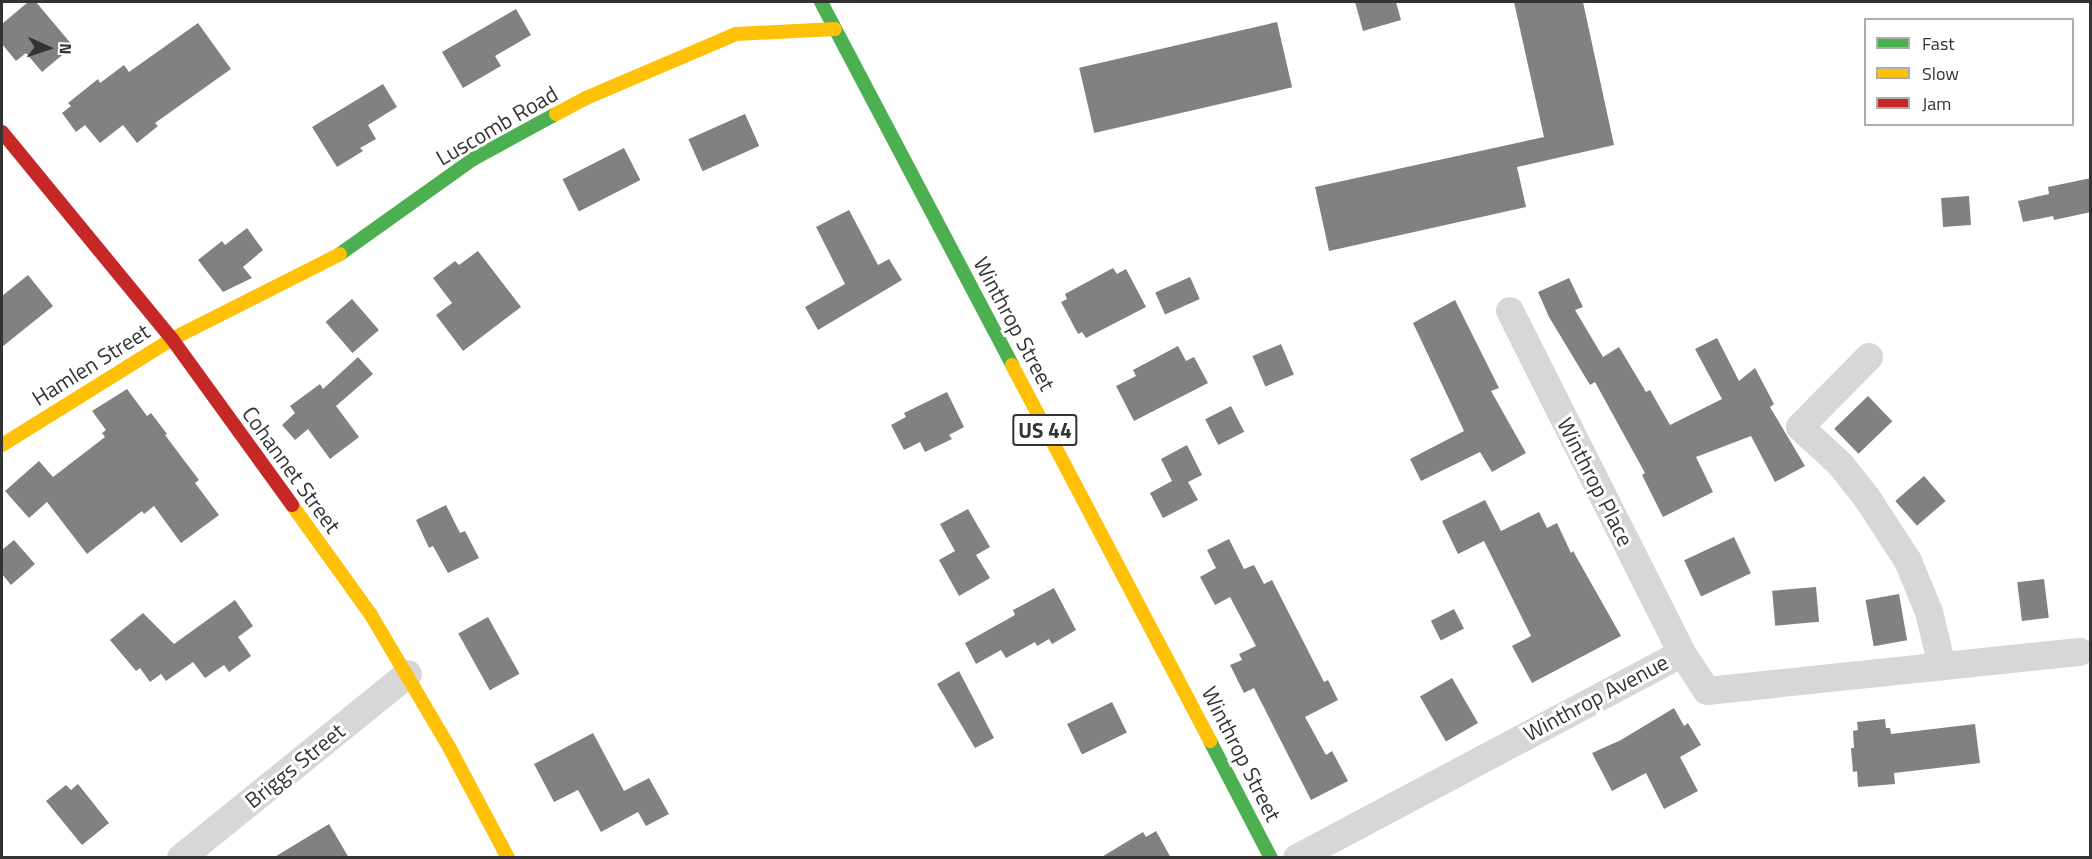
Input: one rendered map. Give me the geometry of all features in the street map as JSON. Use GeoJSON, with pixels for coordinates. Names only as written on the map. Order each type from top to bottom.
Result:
{"type":"FeatureCollection","features":[{"type":"Feature","properties":{"kind":"main road","name":"Winthrop Street"},"geometry":{"type":"LineString","coordinates":[[821,2],[1271,858]]}},
{"type":"Feature","properties":{"kind":"main road","name":"Luscomb Road"},"geometry":{"type":"LineString","coordinates":[[172,339],[346,251],[473,159],[586,98],[736,34],[835,29]]}},
{"type":"Feature","properties":{"kind":"main road","name":"Cohannet Street"},"geometry":{"type":"LineString","coordinates":[[2,132],[172,339],[371,615],[408,674],[508,858]]}},
{"type":"Feature","properties":{"kind":"main road","name":"Hamlen Street"},"geometry":{"type":"LineString","coordinates":[[2,445],[172,339]]}},
{"type":"Feature","properties":{"kind":"street","name":"Winthrop Place"},"geometry":{"type":"LineString","coordinates":[[1510,311],[1682,652]]}},
{"type":"Feature","properties":{"kind":"street"},"geometry":{"type":"LineString","coordinates":[[1869,357],[1800,427],[1841,465],[1867,498],[1908,561],[1929,612],[1942,666]]}},
{"type":"Feature","properties":{"kind":"street","name":"Winthrop Avenue"},"geometry":{"type":"LineString","coordinates":[[1297,858],[1682,652],[1707,691],[2080,652]]}},
{"type":"Feature","properties":{"kind":"street","name":"Briggs Street"},"geometry":{"type":"LineString","coordinates":[[181,858],[408,674]]}},
{"type":"Feature","properties":{"kind":"building"},"geometry":{"type":"Polygon","coordinates":[[[28,2],[36,2],[73,46],[42,72],[26,53],[16,61],[2,44],[2,24],[28,2]]]}},
{"type":"Feature","properties":{"kind":"building"},"geometry":{"type":"Polygon","coordinates":[[[1355,2],[1396,2],[1401,20],[1363,31],[1355,2]]]}},
{"type":"Feature","properties":{"kind":"building"},"geometry":{"type":"Polygon","coordinates":[[[1514,2],[1583,2],[1614,145],[1517,167],[1526,207],[1329,251],[1315,187],[1544,137],[1514,2]]]}},
{"type":"Feature","properties":{"kind":"building"},"geometry":{"type":"Polygon","coordinates":[[[516,9],[531,35],[495,56],[501,66],[463,88],[442,52],[516,9]]]}},
{"type":"Feature","properties":{"kind":"building"},"geometry":{"type":"Polygon","coordinates":[[[1277,22],[1292,87],[1094,133],[1079,68],[1277,22]]]}},
{"type":"Feature","properties":{"kind":"building"},"geometry":{"type":"Polygon","coordinates":[[[198,23],[231,69],[155,123],[158,126],[137,143],[123,125],[100,143],[85,125],[76,132],[62,113],[71,106],[68,103],[98,79],[100,83],[124,65],[129,72],[198,23]]]}},
{"type":"Feature","properties":{"kind":"building"},"geometry":{"type":"Polygon","coordinates":[[[383,84],[397,107],[368,125],[376,139],[360,148],[363,151],[337,167],[312,127],[383,84]]]}},
{"type":"Feature","properties":{"kind":"building"},"geometry":{"type":"Polygon","coordinates":[[[745,114],[759,146],[703,171],[688,139],[745,114]]]}},
{"type":"Feature","properties":{"kind":"building"},"geometry":{"type":"Polygon","coordinates":[[[624,148],[640,180],[579,211],[563,179],[624,148]]]}},
{"type":"Feature","properties":{"kind":"building"},"geometry":{"type":"Polygon","coordinates":[[[2091,178],[2091,212],[2054,220],[2053,216],[2023,222],[2018,201],[2049,194],[2048,187],[2091,178]]]}},
{"type":"Feature","properties":{"kind":"building"},"geometry":{"type":"Polygon","coordinates":[[[1969,196],[1971,225],[1943,227],[1941,198],[1969,196]]]}},
{"type":"Feature","properties":{"kind":"building"},"geometry":{"type":"Polygon","coordinates":[[[849,210],[878,265],[889,259],[902,280],[818,330],[805,307],[845,284],[816,227],[849,210]]]}},
{"type":"Feature","properties":{"kind":"building"},"geometry":{"type":"Polygon","coordinates":[[[247,228],[263,250],[243,267],[252,278],[223,292],[198,260],[222,241],[225,245],[247,228]]]}},
{"type":"Feature","properties":{"kind":"building"},"geometry":{"type":"Polygon","coordinates":[[[478,251],[521,307],[463,351],[436,315],[452,303],[433,278],[455,261],[459,265],[478,251]]]}},
{"type":"Feature","properties":{"kind":"building"},"geometry":{"type":"Polygon","coordinates":[[[1113,268],[1117,274],[1126,269],[1146,307],[1086,338],[1082,332],[1078,334],[1061,302],[1067,299],[1065,294],[1113,268]]]}},
{"type":"Feature","properties":{"kind":"building"},"geometry":{"type":"Polygon","coordinates":[[[28,275],[53,306],[2,347],[2,296],[28,275]]]}},
{"type":"Feature","properties":{"kind":"building"},"geometry":{"type":"Polygon","coordinates":[[[1190,277],[1200,299],[1165,314],[1155,292],[1190,277]]]}},
{"type":"Feature","properties":{"kind":"building"},"geometry":{"type":"Polygon","coordinates":[[[1569,278],[1583,307],[1575,310],[1603,357],[1619,347],[1646,392],[1650,390],[1670,425],[1722,399],[1695,349],[1717,338],[1739,381],[1755,368],[1774,404],[1770,407],[1805,466],[1775,482],[1751,436],[1696,457],[1713,492],[1663,517],[1642,475],[1645,473],[1595,382],[1590,385],[1549,317],[1538,292],[1569,278]]]}},
{"type":"Feature","properties":{"kind":"building"},"geometry":{"type":"Polygon","coordinates":[[[352,299],[379,330],[352,353],[326,322],[352,299]]]}},
{"type":"Feature","properties":{"kind":"building"},"geometry":{"type":"Polygon","coordinates":[[[1455,300],[1499,388],[1491,391],[1526,453],[1492,472],[1480,452],[1421,481],[1410,459],[1464,431],[1413,323],[1455,300]]]}},
{"type":"Feature","properties":{"kind":"building"},"geometry":{"type":"Polygon","coordinates":[[[1281,344],[1294,374],[1265,386],[1252,356],[1281,344]]]}},
{"type":"Feature","properties":{"kind":"building"},"geometry":{"type":"Polygon","coordinates":[[[1178,346],[1186,361],[1194,357],[1208,383],[1134,421],[1116,386],[1136,376],[1133,370],[1178,346]]]}},
{"type":"Feature","properties":{"kind":"building"},"geometry":{"type":"Polygon","coordinates":[[[358,357],[373,374],[336,406],[359,437],[330,459],[308,429],[295,440],[282,425],[295,413],[290,406],[320,384],[323,389],[358,357]]]}},
{"type":"Feature","properties":{"kind":"building"},"geometry":{"type":"Polygon","coordinates":[[[127,389],[147,416],[151,413],[167,434],[165,435],[199,480],[195,483],[219,515],[181,543],[154,506],[144,514],[142,511],[87,554],[47,502],[29,518],[5,491],[39,461],[53,477],[105,437],[102,433],[106,430],[92,411],[127,389]]]}},
{"type":"Feature","properties":{"kind":"building"},"geometry":{"type":"Polygon","coordinates":[[[947,392],[964,427],[949,435],[952,439],[925,452],[920,442],[904,450],[891,425],[906,417],[904,413],[947,392]]]}},
{"type":"Feature","properties":{"kind":"building"},"geometry":{"type":"Polygon","coordinates":[[[1868,396],[1892,421],[1859,454],[1834,429],[1868,396]]]}},
{"type":"Feature","properties":{"kind":"building"},"geometry":{"type":"Polygon","coordinates":[[[1231,406],[1244,432],[1218,445],[1205,419],[1231,406]]]}},
{"type":"Feature","properties":{"kind":"building"},"geometry":{"type":"Polygon","coordinates":[[[1187,445],[1202,475],[1188,482],[1198,500],[1163,518],[1150,493],[1172,481],[1161,459],[1187,445]]]}},
{"type":"Feature","properties":{"kind":"building"},"geometry":{"type":"Polygon","coordinates":[[[1924,476],[1946,501],[1917,526],[1895,501],[1924,476]]]}},
{"type":"Feature","properties":{"kind":"building"},"geometry":{"type":"Polygon","coordinates":[[[1485,500],[1501,531],[1539,512],[1547,528],[1557,523],[1571,553],[1573,551],[1621,636],[1532,683],[1512,646],[1531,636],[1484,541],[1458,554],[1442,521],[1485,500]]]}},
{"type":"Feature","properties":{"kind":"building"},"geometry":{"type":"Polygon","coordinates":[[[446,505],[460,533],[465,531],[479,558],[448,573],[433,546],[429,548],[416,520],[446,505]]]}},
{"type":"Feature","properties":{"kind":"building"},"geometry":{"type":"Polygon","coordinates":[[[968,509],[990,547],[976,555],[990,578],[959,596],[939,560],[955,551],[940,524],[968,509]]]}},
{"type":"Feature","properties":{"kind":"building"},"geometry":{"type":"Polygon","coordinates":[[[1734,537],[1751,573],[1701,596],[1684,560],[1734,537]]]}},
{"type":"Feature","properties":{"kind":"building"},"geometry":{"type":"Polygon","coordinates":[[[1229,539],[1244,569],[1254,565],[1264,584],[1272,580],[1324,682],[1328,680],[1338,700],[1305,717],[1326,755],[1332,751],[1348,781],[1311,800],[1254,688],[1244,693],[1230,665],[1242,660],[1239,654],[1256,646],[1230,597],[1215,605],[1200,577],[1216,568],[1207,550],[1229,539]]]}},
{"type":"Feature","properties":{"kind":"building"},"geometry":{"type":"Polygon","coordinates":[[[14,540],[35,564],[11,585],[2,574],[2,550],[14,540]]]}},
{"type":"Feature","properties":{"kind":"building"},"geometry":{"type":"Polygon","coordinates":[[[2044,579],[2049,618],[2022,621],[2017,582],[2044,579]]]}},
{"type":"Feature","properties":{"kind":"building"},"geometry":{"type":"Polygon","coordinates":[[[1816,587],[1819,622],[1775,626],[1772,591],[1816,587]]]}},
{"type":"Feature","properties":{"kind":"building"},"geometry":{"type":"Polygon","coordinates":[[[1054,588],[1076,630],[1052,644],[1049,639],[1037,646],[1035,642],[1006,658],[1001,650],[976,664],[965,643],[1015,615],[1013,610],[1054,588]]]}},
{"type":"Feature","properties":{"kind":"building"},"geometry":{"type":"Polygon","coordinates":[[[1899,594],[1907,640],[1874,646],[1866,600],[1899,594]]]}},
{"type":"Feature","properties":{"kind":"building"},"geometry":{"type":"Polygon","coordinates":[[[235,600],[253,626],[238,637],[251,656],[229,672],[224,665],[205,678],[193,662],[166,681],[161,674],[150,682],[140,668],[136,671],[110,640],[143,613],[174,644],[235,600]]]}},
{"type":"Feature","properties":{"kind":"building"},"geometry":{"type":"Polygon","coordinates":[[[1454,609],[1464,629],[1441,640],[1431,621],[1454,609]]]}},
{"type":"Feature","properties":{"kind":"building"},"geometry":{"type":"Polygon","coordinates":[[[488,617],[520,674],[490,690],[458,633],[488,617]]]}},
{"type":"Feature","properties":{"kind":"building"},"geometry":{"type":"Polygon","coordinates":[[[959,671],[994,738],[975,748],[937,684],[959,671]]]}},
{"type":"Feature","properties":{"kind":"building"},"geometry":{"type":"Polygon","coordinates":[[[1452,678],[1478,723],[1446,742],[1420,696],[1452,678]]]}},
{"type":"Feature","properties":{"kind":"building"},"geometry":{"type":"Polygon","coordinates":[[[1112,702],[1127,733],[1082,754],[1067,724],[1112,702]]]}},
{"type":"Feature","properties":{"kind":"building"},"geometry":{"type":"Polygon","coordinates":[[[1674,708],[1684,726],[1688,723],[1701,745],[1680,757],[1698,791],[1664,809],[1646,773],[1612,791],[1592,753],[1621,740],[1674,708]]]}},
{"type":"Feature","properties":{"kind":"building"},"geometry":{"type":"Polygon","coordinates":[[[1885,719],[1886,728],[1890,728],[1891,734],[1975,724],[1980,763],[1894,773],[1895,784],[1858,787],[1857,771],[1853,772],[1851,748],[1854,748],[1853,731],[1858,730],[1857,722],[1885,719]]]}},
{"type":"Feature","properties":{"kind":"building"},"geometry":{"type":"Polygon","coordinates":[[[593,733],[624,791],[649,778],[669,814],[646,826],[638,812],[601,832],[578,790],[554,802],[534,764],[593,733]]]}},
{"type":"Feature","properties":{"kind":"building"},"geometry":{"type":"Polygon","coordinates":[[[78,784],[109,823],[82,845],[46,801],[66,785],[71,790],[78,784]]]}},
{"type":"Feature","properties":{"kind":"building"},"geometry":{"type":"Polygon","coordinates":[[[329,824],[349,858],[273,858],[329,824]]]}},
{"type":"Feature","properties":{"kind":"building"},"geometry":{"type":"Polygon","coordinates":[[[1156,831],[1171,858],[1100,858],[1143,832],[1146,837],[1156,831]]]}},
{"type":"Feature","properties":{"kind":"traffic: fast"},"geometry":{"type":"LineString","coordinates":[[821,2],[1012,365]]}},
{"type":"Feature","properties":{"kind":"traffic: fast"},"geometry":{"type":"LineString","coordinates":[[340,254],[473,159],[556,114]]}},
{"type":"Feature","properties":{"kind":"traffic: fast"},"geometry":{"type":"LineString","coordinates":[[1210,741],[1271,858]]}},
{"type":"Feature","properties":{"kind":"traffic: slow"},"geometry":{"type":"LineString","coordinates":[[556,114],[586,98],[736,34],[835,29]]}},
{"type":"Feature","properties":{"kind":"traffic: slow"},"geometry":{"type":"LineString","coordinates":[[2,445],[172,339],[340,254]]}},
{"type":"Feature","properties":{"kind":"traffic: slow"},"geometry":{"type":"LineString","coordinates":[[1012,365],[1210,741]]}},
{"type":"Feature","properties":{"kind":"traffic: slow"},"geometry":{"type":"LineString","coordinates":[[292,505],[371,615],[449,747],[508,858]]}},
{"type":"Feature","properties":{"kind":"traffic: jam"},"geometry":{"type":"LineString","coordinates":[[2,132],[172,339],[292,505]]}}]}
